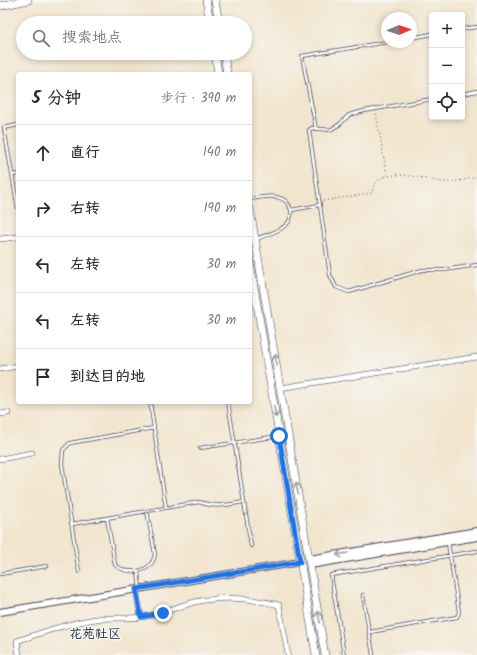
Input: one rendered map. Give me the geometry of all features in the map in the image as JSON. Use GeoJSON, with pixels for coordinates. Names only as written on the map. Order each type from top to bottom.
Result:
{"type":"FeatureCollection","features":[{"type":"Feature","properties":{"kind":"main road"},"geometry":{"type":"LineString","coordinates":[[0,6],[28,0]]}},
{"type":"Feature","properties":{"kind":"main road"},"geometry":{"type":"LineString","coordinates":[[206,0],[209,16]]}},
{"type":"Feature","properties":{"kind":"main road"},"geometry":{"type":"LineString","coordinates":[[215,0],[218,16]]}},
{"type":"Feature","properties":{"kind":"main road"},"geometry":{"type":"LineString","coordinates":[[216,60],[218,72]]}},
{"type":"Feature","properties":{"kind":"main road"},"geometry":{"type":"LineString","coordinates":[[225,60],[227,72]]}},
{"type":"Feature","properties":{"kind":"main road"},"geometry":{"type":"LineString","coordinates":[[252,221],[325,655]]}},
{"type":"Feature","properties":{"kind":"main road"},"geometry":{"type":"LineString","coordinates":[[252,275],[316,655]]}},
{"type":"Feature","properties":{"kind":"street"},"geometry":{"type":"LineString","coordinates":[[0,239],[16,236]]}},
{"type":"Feature","properties":{"kind":"street"},"geometry":{"type":"LineString","coordinates":[[280,388],[477,357]]}},
{"type":"Feature","properties":{"kind":"street"},"geometry":{"type":"LineString","coordinates":[[0,369],[16,366]]}},
{"type":"Feature","properties":{"kind":"street"},"geometry":{"type":"LineString","coordinates":[[0,414],[8,413]]}},
{"type":"Feature","properties":{"kind":"street"},"geometry":{"type":"LineString","coordinates":[[0,459],[32,453]]}},
{"type":"Feature","properties":{"kind":"street"},"geometry":{"type":"LineString","coordinates":[[310,562],[477,531]]}},
{"type":"Feature","properties":{"kind":"street"},"geometry":{"type":"LineString","coordinates":[[310,562],[477,537]]}},
{"type":"Feature","properties":{"kind":"street"},"geometry":{"type":"LineString","coordinates":[[0,612],[300,562]]}},
{"type":"Feature","properties":{"kind":"street"},"geometry":{"type":"LineString","coordinates":[[138,589],[141,617]]}},
{"type":"Feature","properties":{"kind":"street"},"geometry":{"type":"LineString","coordinates":[[19,655],[17,641],[47,630],[97,619],[141,617],[163,613],[195,602],[236,597],[279,605],[288,655]]}},
{"type":"Feature","properties":{"kind":"lane"},"geometry":{"type":"LineString","coordinates":[[465,29],[477,27]]}},
{"type":"Feature","properties":{"kind":"lane"},"geometry":{"type":"LineString","coordinates":[[417,37],[429,35]]}},
{"type":"Feature","properties":{"kind":"lane"},"geometry":{"type":"LineString","coordinates":[[316,129],[302,56],[381,43]]}},
{"type":"Feature","properties":{"kind":"lane"},"geometry":{"type":"LineString","coordinates":[[465,93],[477,91]]}},
{"type":"Feature","properties":{"kind":"lane"},"geometry":{"type":"LineString","coordinates":[[429,100],[349,115],[340,124],[330,130],[309,130],[330,275],[336,287],[349,292],[422,270],[444,270],[477,265]]}},
{"type":"Feature","properties":{"kind":"lane"},"geometry":{"type":"LineString","coordinates":[[16,125],[4,128],[16,198]]}},
{"type":"Feature","properties":{"kind":"lane"},"geometry":{"type":"LineString","coordinates":[[252,199],[280,197],[287,202],[291,210],[291,217],[287,225],[255,239]]}},
{"type":"Feature","properties":{"kind":"lane"},"geometry":{"type":"LineString","coordinates":[[291,210],[320,206]]}},
{"type":"Feature","properties":{"kind":"lane"},"geometry":{"type":"LineString","coordinates":[[150,404],[166,508]]}},
{"type":"Feature","properties":{"kind":"lane"},"geometry":{"type":"LineString","coordinates":[[228,404],[251,546]]}},
{"type":"Feature","properties":{"kind":"lane"},"geometry":{"type":"LineString","coordinates":[[80,572],[62,464],[63,450],[70,443],[154,428]]}},
{"type":"Feature","properties":{"kind":"lane"},"geometry":{"type":"LineString","coordinates":[[200,448],[279,436]]}},
{"type":"Feature","properties":{"kind":"lane"},"geometry":{"type":"LineString","coordinates":[[72,524],[199,502],[219,506],[244,502]]}},
{"type":"Feature","properties":{"kind":"lane"},"geometry":{"type":"LineString","coordinates":[[107,518],[115,565],[126,571],[138,572],[151,564],[155,554],[147,511]]}},
{"type":"Feature","properties":{"kind":"lane"},"geometry":{"type":"LineString","coordinates":[[370,632],[457,617],[459,612],[448,542]]}},
{"type":"Feature","properties":{"kind":"lane"},"geometry":{"type":"LineString","coordinates":[[344,655],[331,576],[477,550]]}},
{"type":"Feature","properties":{"kind":"lane"},"geometry":{"type":"LineString","coordinates":[[0,574],[47,566]]}},
{"type":"Feature","properties":{"kind":"lane"},"geometry":{"type":"LineString","coordinates":[[138,572],[138,589]]}},
{"type":"Feature","properties":{"kind":"lane"},"geometry":{"type":"LineString","coordinates":[[363,595],[373,655]]}},
{"type":"Feature","properties":{"kind":"path"},"geometry":{"type":"LineString","coordinates":[[376,109],[387,175]]}},
{"type":"Feature","properties":{"kind":"path"},"geometry":{"type":"LineString","coordinates":[[320,202],[372,193],[378,180],[387,175],[414,176],[444,182],[477,177]]}},
{"type":"Feature","properties":{"kind":"district","name":"花苑社区"},"geometry":{"type":"Point","coordinates":[95,634]}},
{"type":"Feature","properties":{"kind":"route"},"geometry":{"type":"LineString","coordinates":[[163,613],[141,617],[136,589],[300,562],[279,436]]}}]}
